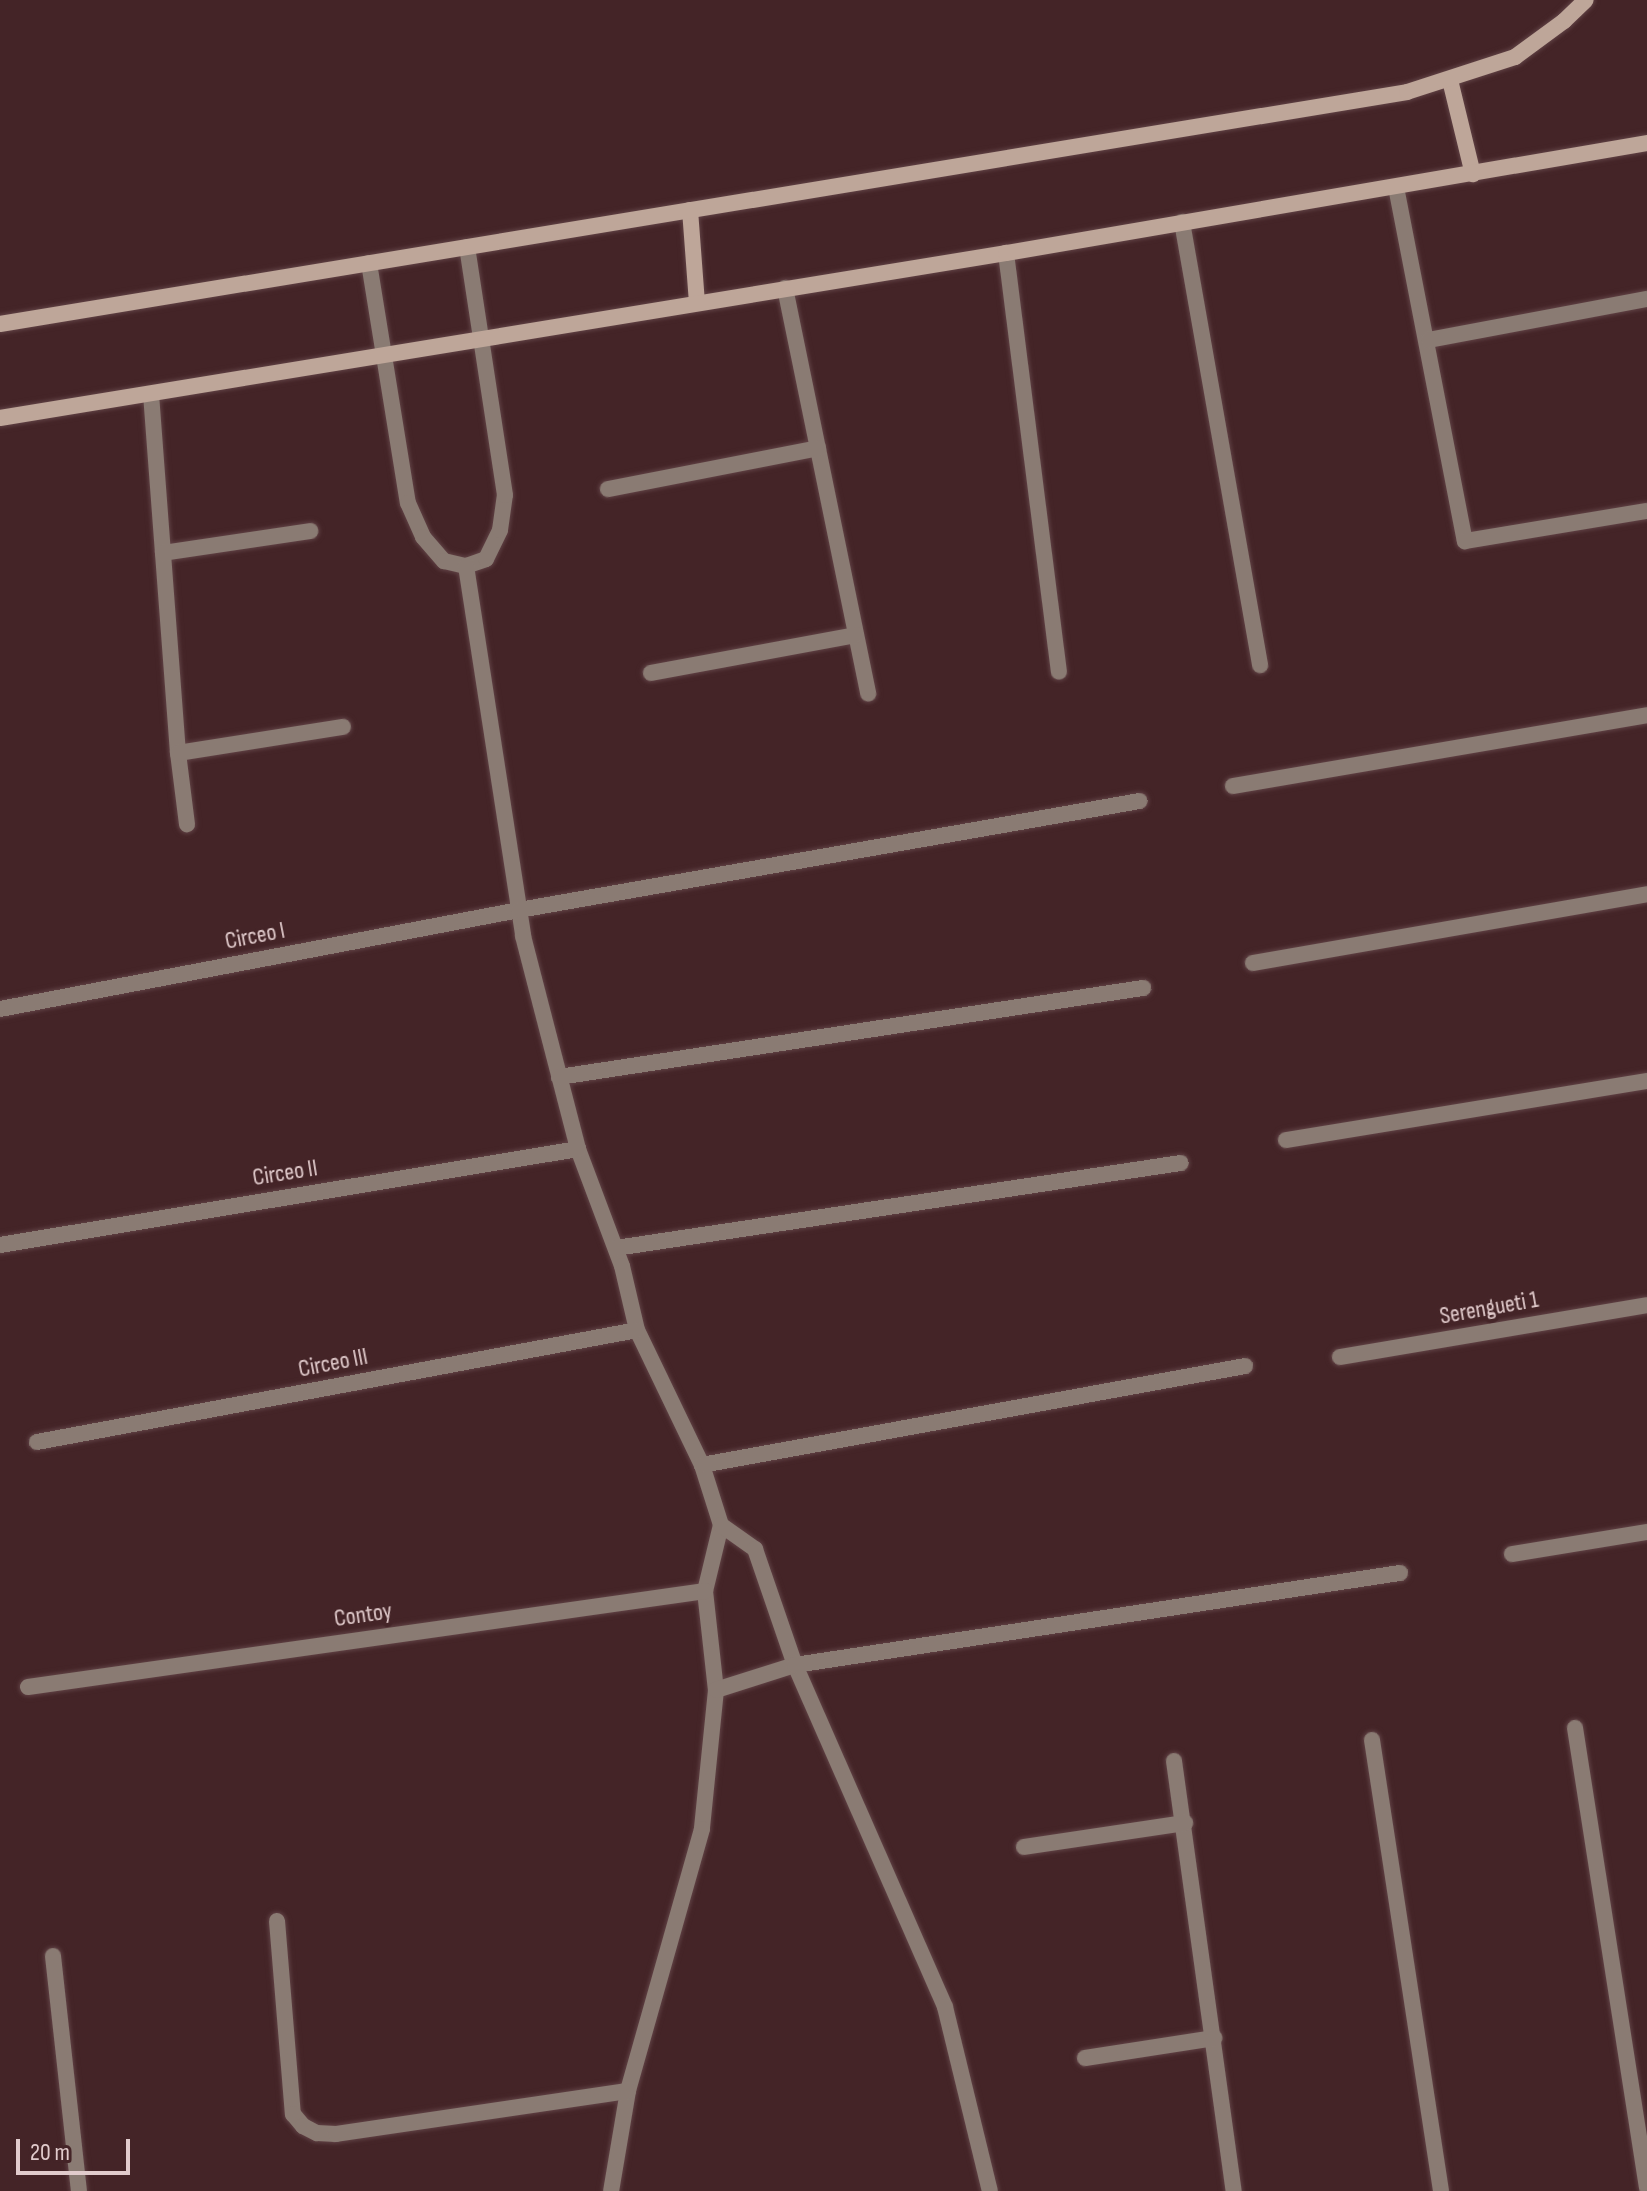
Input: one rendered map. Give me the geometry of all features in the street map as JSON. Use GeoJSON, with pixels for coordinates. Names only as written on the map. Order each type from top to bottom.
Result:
{"type":"FeatureCollection","features":[{"type":"Feature","properties":{"kind":"street"},"geometry":{"type":"LineString","coordinates":[[0,324],[1407,92],[1515,57],[1564,21],[1586,0]]}},
{"type":"Feature","properties":{"kind":"street"},"geometry":{"type":"LineString","coordinates":[[1450,80],[1473,174]]}},
{"type":"Feature","properties":{"kind":"street"},"geometry":{"type":"LineString","coordinates":[[0,418],[1006,253],[1647,143]]}},
{"type":"Feature","properties":{"kind":"street"},"geometry":{"type":"LineString","coordinates":[[1396,187],[1429,340],[1465,541],[1647,511]]}},
{"type":"Feature","properties":{"kind":"street"},"geometry":{"type":"LineString","coordinates":[[690,210],[697,303]]}},
{"type":"Feature","properties":{"kind":"street"},"geometry":{"type":"LineString","coordinates":[[1182,222],[1260,665]]}},
{"type":"Feature","properties":{"kind":"street"},"geometry":{"type":"LineString","coordinates":[[369,263],[408,503],[423,537],[444,561],[466,566],[486,559],[500,530],[505,495],[467,247]]}},
{"type":"Feature","properties":{"kind":"street"},"geometry":{"type":"LineString","coordinates":[[1006,253],[1059,672]]}},
{"type":"Feature","properties":{"kind":"street"},"geometry":{"type":"LineString","coordinates":[[785,288],[868,694]]}},
{"type":"Feature","properties":{"kind":"street"},"geometry":{"type":"LineString","coordinates":[[1429,340],[1647,299]]}},
{"type":"Feature","properties":{"kind":"street"},"geometry":{"type":"LineString","coordinates":[[151,394],[178,753],[187,824]]}},
{"type":"Feature","properties":{"kind":"street"},"geometry":{"type":"LineString","coordinates":[[608,489],[818,448]]}},
{"type":"Feature","properties":{"kind":"street"},"geometry":{"type":"LineString","coordinates":[[163,553],[310,531]]}},
{"type":"Feature","properties":{"kind":"street"},"geometry":{"type":"LineString","coordinates":[[466,566],[519,910],[578,1149],[616,1248],[637,1330],[702,1465],[721,1525],[705,1591],[716,1690],[702,1829],[628,2091],[611,2191]]}},
{"type":"Feature","properties":{"kind":"street"},"geometry":{"type":"LineString","coordinates":[[651,673],[856,635]]}},
{"type":"Feature","properties":{"kind":"street"},"geometry":{"type":"LineString","coordinates":[[1233,786],[1647,715]]}},
{"type":"Feature","properties":{"kind":"street"},"geometry":{"type":"LineString","coordinates":[[178,753],[343,727]]}},
{"type":"Feature","properties":{"kind":"street","name":"Circeo I"},"geometry":{"type":"LineString","coordinates":[[0,1009],[519,910],[1140,801]]}},
{"type":"Feature","properties":{"kind":"street"},"geometry":{"type":"LineString","coordinates":[[1253,963],[1647,894]]}},
{"type":"Feature","properties":{"kind":"street"},"geometry":{"type":"LineString","coordinates":[[559,1077],[1143,988]]}},
{"type":"Feature","properties":{"kind":"street"},"geometry":{"type":"LineString","coordinates":[[1286,1140],[1647,1081]]}},
{"type":"Feature","properties":{"kind":"street","name":"Circeo II"},"geometry":{"type":"LineString","coordinates":[[0,1245],[578,1149]]}},
{"type":"Feature","properties":{"kind":"street"},"geometry":{"type":"LineString","coordinates":[[616,1248],[1181,1163]]}},
{"type":"Feature","properties":{"kind":"street","name":"Serengueti 1"},"geometry":{"type":"LineString","coordinates":[[1340,1357],[1647,1305]]}},
{"type":"Feature","properties":{"kind":"street","name":"Circeo III"},"geometry":{"type":"LineString","coordinates":[[37,1442],[637,1330]]}},
{"type":"Feature","properties":{"kind":"street"},"geometry":{"type":"LineString","coordinates":[[702,1465],[1245,1366]]}},
{"type":"Feature","properties":{"kind":"street"},"geometry":{"type":"LineString","coordinates":[[721,1525],[755,1549],[795,1665],[945,2007],[990,2191]]}},
{"type":"Feature","properties":{"kind":"street"},"geometry":{"type":"LineString","coordinates":[[1512,1554],[1647,1532]]}},
{"type":"Feature","properties":{"kind":"street"},"geometry":{"type":"LineString","coordinates":[[716,1690],[795,1665],[1400,1573]]}},
{"type":"Feature","properties":{"kind":"street","name":"Contoy"},"geometry":{"type":"LineString","coordinates":[[28,1687],[705,1591]]}},
{"type":"Feature","properties":{"kind":"street"},"geometry":{"type":"LineString","coordinates":[[1575,1728],[1647,2187]]}},
{"type":"Feature","properties":{"kind":"street"},"geometry":{"type":"LineString","coordinates":[[1372,1740],[1441,2191]]}},
{"type":"Feature","properties":{"kind":"street"},"geometry":{"type":"LineString","coordinates":[[1174,1761],[1234,2191]]}},
{"type":"Feature","properties":{"kind":"street"},"geometry":{"type":"LineString","coordinates":[[1024,1847],[1185,1823]]}},
{"type":"Feature","properties":{"kind":"street"},"geometry":{"type":"LineString","coordinates":[[277,1921],[293,2114],[303,2126],[317,2133],[336,2134],[628,2091]]}},
{"type":"Feature","properties":{"kind":"street"},"geometry":{"type":"LineString","coordinates":[[53,1956],[79,2191]]}},
{"type":"Feature","properties":{"kind":"street"},"geometry":{"type":"LineString","coordinates":[[1085,2058],[1214,2038]]}}]}
